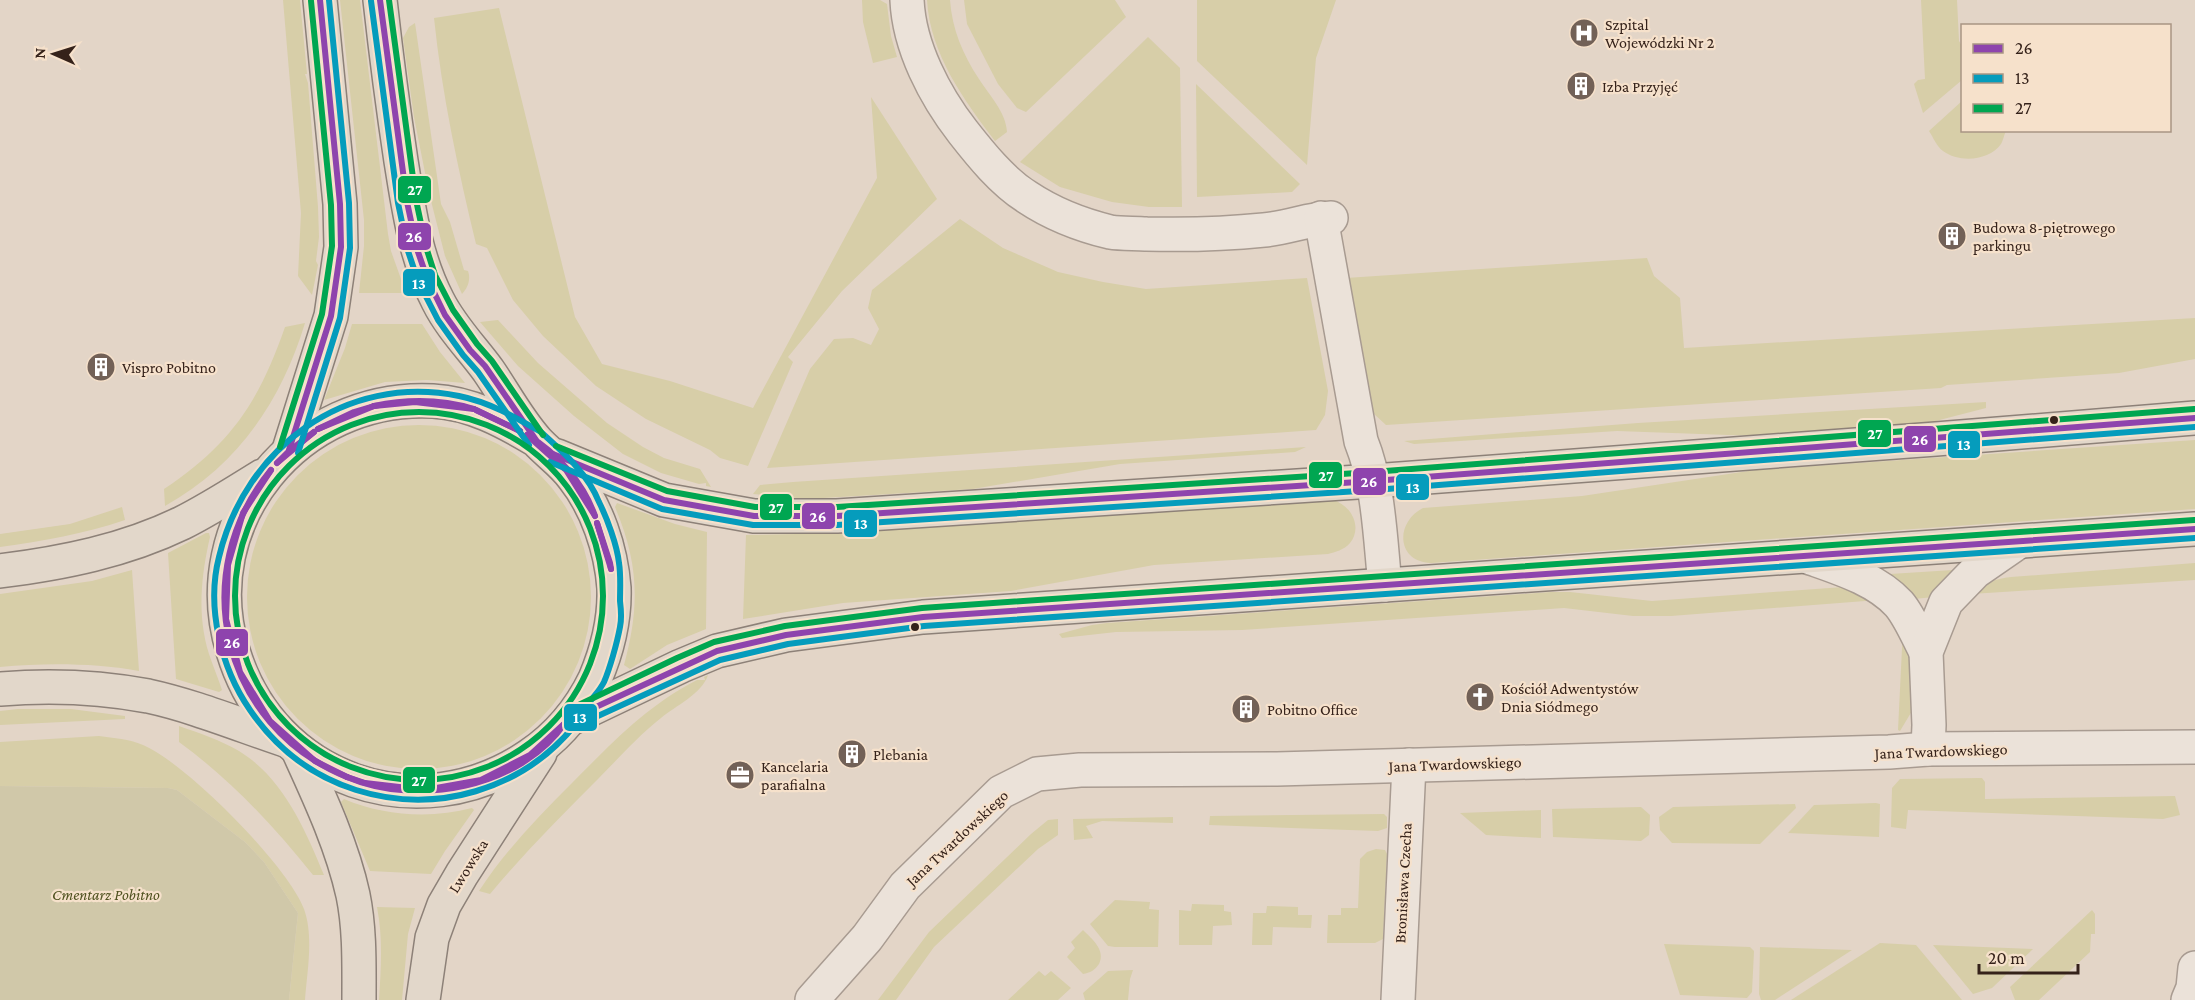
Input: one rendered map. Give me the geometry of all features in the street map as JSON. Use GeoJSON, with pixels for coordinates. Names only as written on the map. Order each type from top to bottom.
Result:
{"type":"FeatureCollection","features":[{"type":"Feature","properties":{"kind":"main road"},"geometry":{"type":"LineString","coordinates":[[320,0],[340,204],[341,247],[331,316],[279,461],[248,502],[236,530],[227,564],[224,597],[227,632],[240,674],[259,708],[279,733],[293,745],[322,766],[349,779],[388,790],[423,792],[470,785],[509,770],[545,746],[570,719],[588,694],[603,661],[611,629],[614,589],[608,550],[592,506],[573,477],[544,447],[485,366],[470,350],[445,315],[427,278],[417,249],[407,202],[380,0]]}},
{"type":"Feature","properties":{"kind":"main road"},"geometry":{"type":"LineString","coordinates":[[0,571],[71,560],[121,547],[184,522],[279,461],[315,431],[353,412],[389,403],[433,401],[465,406],[500,419],[544,447],[664,500],[754,516],[837,516],[1373,481],[2195,418]]}},
{"type":"Feature","properties":{"kind":"main road"},"geometry":{"type":"LineString","coordinates":[[570,719],[717,651],[786,635],[923,617],[2195,529]]}},
{"type":"Feature","properties":{"kind":"main road"},"geometry":{"type":"LineString","coordinates":[[0,689],[77,688],[149,696],[191,708],[293,745],[333,832],[353,897],[358,932],[358,1000]]}},
{"type":"Feature","properties":{"kind":"main road","name":"Lwowska"},"geometry":{"type":"LineString","coordinates":[[423,1000],[432,938],[444,905],[545,746]]}},
{"type":"Feature","properties":{"kind":"street"},"geometry":{"type":"LineString","coordinates":[[907,0],[920,57],[948,112],[981,155],[1001,176],[1026,196],[1048,209],[1077,222],[1113,232],[1189,236],[1267,230],[1326,218],[1361,441],[1368,457],[1373,481],[1385,585]]}},
{"type":"Feature","properties":{"kind":"street"},"geometry":{"type":"LineString","coordinates":[[1928,749],[1926,652],[1946,602],[1975,572],[2017,543]]}},
{"type":"Feature","properties":{"kind":"street"},"geometry":{"type":"LineString","coordinates":[[1809,557],[1849,572],[1893,598],[1900,606],[1926,652]]}},
{"type":"Feature","properties":{"kind":"street","name":"Jana Twardowskiego"},"geometry":{"type":"LineString","coordinates":[[812,1000],[867,938],[905,886],[1001,792],[1037,774],[1080,770],[1277,769],[1889,752],[1928,749],[2195,747]]}},
{"type":"Feature","properties":{"kind":"street","name":"Bronisława Czecha"},"geometry":{"type":"LineString","coordinates":[[1398,1000],[1409,765]]}},
{"type":"Feature","properties":{"kind":"street"},"geometry":{"type":"LineString","coordinates":[[2188,1000],[2193,988],[2195,968]]}},
{"type":"Feature","properties":{"kind":"shaded area"},"geometry":{"type":"Polygon","coordinates":[[[283,0],[300,0],[318,207],[319,237],[316,261],[318,265],[312,295],[298,276],[301,213],[283,0]]]}},
{"type":"Feature","properties":{"kind":"shaded area"},"geometry":{"type":"Polygon","coordinates":[[[340,0],[360,0],[388,234],[391,251],[406,293],[359,293],[364,220],[340,0]]]}},
{"type":"Feature","properties":{"kind":"shaded area"},"geometry":{"type":"Polygon","coordinates":[[[862,0],[880,0],[887,4],[891,36],[897,57],[873,63],[863,22],[862,0]]]}},
{"type":"Feature","properties":{"kind":"shaded area"},"geometry":{"type":"Polygon","coordinates":[[[927,0],[950,0],[953,21],[963,51],[1004,118],[1007,132],[995,141],[961,93],[942,58],[930,20],[927,0]]]}},
{"type":"Feature","properties":{"kind":"shaded area"},"geometry":{"type":"Polygon","coordinates":[[[964,0],[1115,0],[1126,17],[1026,112],[1017,108],[998,84],[967,24],[964,0]]]}},
{"type":"Feature","properties":{"kind":"shaded area"},"geometry":{"type":"Polygon","coordinates":[[[1197,0],[1336,0],[1316,58],[1307,165],[1197,61],[1197,0]]]}},
{"type":"Feature","properties":{"kind":"shaded area"},"geometry":{"type":"Polygon","coordinates":[[[1921,0],[1957,0],[1961,44],[1961,81],[1923,113],[1914,84],[1918,80],[1925,79],[1921,0]]]}},
{"type":"Feature","properties":{"kind":"shaded area"},"geometry":{"type":"Polygon","coordinates":[[[499,8],[575,317],[602,364],[670,381],[753,408],[877,178],[871,97],[937,199],[842,291],[788,357],[793,362],[748,466],[720,458],[710,450],[646,419],[596,386],[543,336],[513,300],[487,248],[476,244],[451,132],[434,18],[499,8]]]}},
{"type":"Feature","properties":{"kind":"shaded area"},"geometry":{"type":"Polygon","coordinates":[[[415,23],[441,204],[450,222],[464,270],[469,274],[466,289],[462,294],[445,256],[429,193],[414,117],[403,38],[409,27],[415,23]]]}},
{"type":"Feature","properties":{"kind":"shaded area"},"geometry":{"type":"Polygon","coordinates":[[[1148,37],[1180,68],[1182,207],[1149,207],[1112,202],[1060,187],[1020,162],[1148,37]]]}},
{"type":"Feature","properties":{"kind":"shaded area"},"geometry":{"type":"Polygon","coordinates":[[[1196,84],[1300,184],[1292,192],[1197,197],[1196,84]]]}},
{"type":"Feature","properties":{"kind":"shaded area"},"geometry":{"type":"Polygon","coordinates":[[[1961,102],[1961,132],[2006,132],[1996,150],[1982,157],[1965,159],[1943,151],[1929,131],[1961,102]]]}},
{"type":"Feature","properties":{"kind":"shaded area"},"geometry":{"type":"Polygon","coordinates":[[[960,219],[1003,248],[1058,272],[1103,282],[1146,289],[1307,278],[1328,391],[1325,415],[1316,430],[767,468],[810,369],[834,339],[853,338],[871,345],[879,329],[868,308],[872,290],[960,219]]]}},
{"type":"Feature","properties":{"kind":"shaded area"},"geometry":{"type":"Polygon","coordinates":[[[1647,258],[1654,276],[1680,298],[1684,348],[2195,318],[2195,359],[2119,373],[1947,385],[1941,388],[1386,425],[1373,413],[1346,278],[1647,258]]]}},
{"type":"Feature","properties":{"kind":"shaded area"},"geometry":{"type":"Polygon","coordinates":[[[498,320],[538,363],[607,423],[664,458],[700,469],[711,487],[706,486],[706,483],[699,484],[661,473],[623,454],[574,416],[518,366],[480,322],[498,320]]]}},
{"type":"Feature","properties":{"kind":"shaded area"},"geometry":{"type":"Polygon","coordinates":[[[305,323],[283,379],[253,429],[214,472],[165,506],[164,489],[207,456],[240,420],[264,378],[285,327],[305,323]]]}},
{"type":"Feature","properties":{"kind":"shaded area"},"geometry":{"type":"Polygon","coordinates":[[[352,324],[422,324],[440,352],[465,383],[427,380],[385,382],[324,400],[352,324]]]}},
{"type":"Feature","properties":{"kind":"shaded area"},"geometry":{"type":"Polygon","coordinates":[[[1986,402],[1986,408],[1924,424],[1756,436],[1617,431],[1414,444],[1404,441],[1638,423],[1986,402]]]}},
{"type":"Feature","properties":{"kind":"shaded area"},"geometry":{"type":"Polygon","coordinates":[[[419,425],[453,428],[485,438],[515,454],[541,475],[562,501],[578,531],[588,563],[591,597],[588,631],[578,663],[562,693],[541,719],[515,740],[485,756],[453,766],[419,769],[385,766],[353,756],[323,740],[297,719],[276,693],[260,663],[250,631],[247,597],[250,563],[260,531],[276,501],[297,475],[323,454],[353,438],[385,428],[419,425]]]}},
{"type":"Feature","properties":{"kind":"shaded area"},"geometry":{"type":"Polygon","coordinates":[[[2195,440],[2195,509],[1431,563],[1419,561],[1411,556],[1403,540],[1408,522],[1423,508],[1582,496],[1755,470],[2195,440]]]}},
{"type":"Feature","properties":{"kind":"shaded area"},"geometry":{"type":"Polygon","coordinates":[[[1306,447],[1295,452],[1120,464],[973,489],[807,499],[753,494],[760,485],[793,482],[1306,447]]]}},
{"type":"Feature","properties":{"kind":"shaded area"},"geometry":{"type":"Polygon","coordinates":[[[1333,500],[1350,512],[1355,530],[1354,537],[1348,545],[1328,554],[1154,565],[1011,591],[843,603],[743,619],[746,535],[843,533],[1333,500]]]}},
{"type":"Feature","properties":{"kind":"shaded area"},"geometry":{"type":"Polygon","coordinates":[[[617,503],[675,524],[707,532],[706,629],[667,645],[630,669],[624,665],[635,604],[633,566],[615,507],[617,503]]]}},
{"type":"Feature","properties":{"kind":"shaded area"},"geometry":{"type":"Polygon","coordinates":[[[122,507],[125,520],[63,536],[0,547],[0,534],[70,524],[122,507]]]}},
{"type":"Feature","properties":{"kind":"shaded area"},"geometry":{"type":"Polygon","coordinates":[[[209,533],[210,537],[204,566],[203,625],[209,654],[222,690],[219,692],[176,679],[168,553],[209,533]]]}},
{"type":"Feature","properties":{"kind":"shaded area"},"geometry":{"type":"Polygon","coordinates":[[[2195,563],[2195,580],[1971,594],[1990,582],[2011,577],[2195,563]]]}},
{"type":"Feature","properties":{"kind":"shaded area"},"geometry":{"type":"Polygon","coordinates":[[[132,570],[139,671],[70,664],[0,667],[0,594],[92,581],[132,570]]]}},
{"type":"Feature","properties":{"kind":"shaded area"},"geometry":{"type":"Polygon","coordinates":[[[1955,571],[1934,597],[1914,599],[1889,576],[1890,574],[1955,571]]]}},
{"type":"Feature","properties":{"kind":"shaded area"},"geometry":{"type":"Polygon","coordinates":[[[1843,587],[1878,600],[1671,616],[1633,616],[1564,608],[1242,630],[1116,632],[1062,638],[1059,634],[1107,623],[1551,592],[1652,601],[1843,587]]]}},
{"type":"Feature","properties":{"kind":"shaded area"},"geometry":{"type":"Polygon","coordinates":[[[1903,628],[1910,646],[1912,711],[1900,731],[1898,730],[1903,628]]]}},
{"type":"Feature","properties":{"kind":"shaded area"},"geometry":{"type":"Polygon","coordinates":[[[708,675],[705,682],[694,694],[661,718],[628,748],[543,835],[490,894],[479,891],[522,835],[616,740],[661,702],[697,680],[705,680],[704,677],[708,675]]]}},
{"type":"Feature","properties":{"kind":"shaded area"},"geometry":{"type":"Polygon","coordinates":[[[71,709],[125,716],[125,719],[0,725],[0,711],[71,709]]]}},
{"type":"Feature","properties":{"kind":"shaded area"},"geometry":{"type":"Polygon","coordinates":[[[179,726],[239,751],[268,775],[291,806],[324,875],[313,875],[250,804],[179,742],[179,726]]]}},
{"type":"Feature","properties":{"kind":"shaded area"},"geometry":{"type":"Polygon","coordinates":[[[99,736],[138,743],[162,755],[209,793],[278,868],[294,890],[307,920],[309,954],[305,1000],[289,1000],[298,913],[264,862],[245,842],[177,790],[0,786],[0,742],[99,736]]]}},
{"type":"Feature","properties":{"kind":"shaded area"},"geometry":{"type":"Polygon","coordinates":[[[1982,778],[1985,782],[1985,799],[2175,796],[2180,815],[2163,819],[1908,810],[1906,829],[1891,827],[1892,788],[1900,779],[1982,778]]]}},
{"type":"Feature","properties":{"kind":"shaded area"},"geometry":{"type":"Polygon","coordinates":[[[344,799],[375,809],[408,814],[440,814],[472,808],[474,810],[431,874],[370,871],[341,802],[344,799]]]}},
{"type":"Feature","properties":{"kind":"shaded area"},"geometry":{"type":"Polygon","coordinates":[[[1795,804],[1796,808],[1760,844],[1672,843],[1660,830],[1659,817],[1673,807],[1795,804]]]}},
{"type":"Feature","properties":{"kind":"shaded area"},"geometry":{"type":"Polygon","coordinates":[[[1880,804],[1879,837],[1788,833],[1814,805],[1880,804]]]}},
{"type":"Feature","properties":{"kind":"shaded area"},"geometry":{"type":"Polygon","coordinates":[[[1641,807],[1650,815],[1649,835],[1641,841],[1553,837],[1552,809],[1641,807]]]}},
{"type":"Feature","properties":{"kind":"shaded area"},"geometry":{"type":"Polygon","coordinates":[[[1541,810],[1541,838],[1486,835],[1460,813],[1541,810]]]}},
{"type":"Feature","properties":{"kind":"shaded area"},"geometry":{"type":"Polygon","coordinates":[[[1384,814],[1387,817],[1387,828],[1378,831],[1209,825],[1210,816],[1384,814]]]}},
{"type":"Feature","properties":{"kind":"shaded area"},"geometry":{"type":"Polygon","coordinates":[[[1173,817],[1173,823],[1102,821],[1086,826],[1093,838],[1074,840],[1073,819],[1173,817]]]}},
{"type":"Feature","properties":{"kind":"shaded area"},"geometry":{"type":"Polygon","coordinates":[[[1058,819],[1058,835],[1038,849],[934,947],[896,1000],[878,1000],[929,932],[1031,834],[1048,820],[1058,819]]]}},
{"type":"Feature","properties":{"kind":"shaded area"},"geometry":{"type":"Polygon","coordinates":[[[1376,849],[1385,850],[1387,854],[1383,939],[1375,943],[1327,943],[1328,915],[1341,915],[1341,908],[1358,908],[1360,859],[1367,852],[1376,849]]]}},
{"type":"Feature","properties":{"kind":"shaded area"},"geometry":{"type":"Polygon","coordinates":[[[1115,900],[1150,902],[1149,909],[1159,910],[1158,947],[1108,946],[1090,924],[1115,900]]]}},
{"type":"Feature","properties":{"kind":"shaded area"},"geometry":{"type":"Polygon","coordinates":[[[1192,904],[1224,905],[1224,911],[1231,912],[1232,925],[1213,926],[1212,945],[1179,945],[1179,910],[1191,911],[1192,904]]]}},
{"type":"Feature","properties":{"kind":"shaded area"},"geometry":{"type":"Polygon","coordinates":[[[1267,906],[1298,907],[1298,915],[1312,915],[1311,928],[1273,927],[1272,945],[1252,945],[1253,913],[1266,913],[1267,906]]]}},
{"type":"Feature","properties":{"kind":"shaded area"},"geometry":{"type":"Polygon","coordinates":[[[377,907],[415,908],[408,934],[402,1000],[379,1000],[381,942],[377,907]]]}},
{"type":"Feature","properties":{"kind":"shaded area"},"geometry":{"type":"Polygon","coordinates":[[[2092,910],[2095,914],[2095,934],[2091,934],[2090,952],[2039,1000],[2015,1000],[2010,987],[2092,910]]]}},
{"type":"Feature","properties":{"kind":"shaded area"},"geometry":{"type":"Polygon","coordinates":[[[1083,930],[1097,945],[1101,959],[1092,971],[1083,974],[1067,957],[1075,948],[1071,942],[1083,930]]]}},
{"type":"Feature","properties":{"kind":"shaded area"},"geometry":{"type":"Polygon","coordinates":[[[1880,943],[1916,945],[1962,1000],[1791,1000],[1880,943]]]}},
{"type":"Feature","properties":{"kind":"shaded area"},"geometry":{"type":"Polygon","coordinates":[[[1664,944],[1750,947],[1754,951],[1752,992],[1747,998],[1680,995],[1664,944]]]}},
{"type":"Feature","properties":{"kind":"shaded area"},"geometry":{"type":"Polygon","coordinates":[[[1933,945],[2033,949],[1992,988],[1973,994],[1933,945]]]}},
{"type":"Feature","properties":{"kind":"shaded area"},"geometry":{"type":"Polygon","coordinates":[[[1760,947],[1852,950],[1775,1000],[1761,1000],[1759,994],[1760,947]]]}},
{"type":"Feature","properties":{"kind":"shaded area"},"geometry":{"type":"Polygon","coordinates":[[[1133,970],[1128,1000],[1085,1000],[1083,993],[1108,971],[1133,970]]]}},
{"type":"Feature","properties":{"kind":"shaded area"},"geometry":{"type":"Polygon","coordinates":[[[1039,971],[1045,976],[1051,971],[1071,988],[1058,1000],[1008,1000],[1039,971]]]}},
{"type":"Feature","properties":{"kind":"green space","name":"Cmentarz Pobitno"},"geometry":{"type":"Polygon","coordinates":[[[0,786],[177,790],[245,842],[264,862],[298,913],[289,1000],[0,1000],[0,786]]]}},
{"type":"Feature","properties":{"kind":"transit line","name":"26"},"geometry":{"type":"LineString","coordinates":[[289,450],[331,316],[341,247],[340,204],[320,0]]}},
{"type":"Feature","properties":{"kind":"transit line","name":"13"},"geometry":{"type":"LineString","coordinates":[[298,453],[340,318],[350,248],[349,203],[329,0]]}},
{"type":"Feature","properties":{"kind":"transit line","name":"26"},"geometry":{"type":"LineString","coordinates":[[380,0],[407,202],[417,249],[427,278],[445,315],[470,350],[485,366],[536,440]]}},
{"type":"Feature","properties":{"kind":"transit line","name":"27"},"geometry":{"type":"LineString","coordinates":[[389,0],[416,200],[426,247],[435,275],[453,310],[492,361],[543,435]]}},
{"type":"Feature","properties":{"kind":"transit line","name":"27"},"geometry":{"type":"LineString","coordinates":[[280,447],[322,314],[332,246],[331,205],[311,1]]}},
{"type":"Feature","properties":{"kind":"transit line","name":"13"},"geometry":{"type":"LineString","coordinates":[[371,1],[398,203],[408,251],[418,281],[438,320],[529,445]]}},
{"type":"Feature","properties":{"kind":"transit line","name":"13"},"geometry":{"type":"LineString","coordinates":[[541,432],[491,406],[459,396],[417,392],[377,396],[340,408],[306,427],[276,452],[251,483],[232,518],[219,557],[215,576],[215,616],[224,656],[240,693],[271,737],[296,759],[325,777],[356,790],[386,797],[417,800],[446,798],[504,781],[530,766],[554,747],[577,722],[604,682],[609,670],[621,620],[620,568],[611,532],[589,482],[575,464],[542,433]]}},
{"type":"Feature","properties":{"kind":"transit line","name":"26"},"geometry":{"type":"LineString","coordinates":[[374,406],[424,401],[449,403],[474,409]]}},
{"type":"Feature","properties":{"kind":"transit line","name":"26"},"geometry":{"type":"LineString","coordinates":[[374,406],[415,402],[474,409]]}},
{"type":"Feature","properties":{"kind":"transit line","name":"26"},"geometry":{"type":"LineString","coordinates":[[318,429],[354,412],[374,406]]}},
{"type":"Feature","properties":{"kind":"transit line","name":"26"},"geometry":{"type":"LineString","coordinates":[[318,429],[374,406]]}},
{"type":"Feature","properties":{"kind":"transit line","name":"27"},"geometry":{"type":"LineString","coordinates":[[556,446],[667,491],[755,507],[837,507],[1372,472],[2194,409]]}},
{"type":"Feature","properties":{"kind":"transit line","name":"26"},"geometry":{"type":"LineString","coordinates":[[476,410],[520,431]]}},
{"type":"Feature","properties":{"kind":"transit line","name":"26"},"geometry":{"type":"LineString","coordinates":[[476,410],[520,431]]}},
{"type":"Feature","properties":{"kind":"transit line","name":"27"},"geometry":{"type":"LineString","coordinates":[[419,412],[455,416],[489,426],[521,443],[549,466],[572,494],[589,526],[599,560],[603,596],[599,632],[589,666],[572,698],[549,726],[521,749],[489,766],[455,776],[419,780],[383,776],[349,766],[317,749],[289,726],[266,698],[249,666],[239,632],[235,596],[239,560],[249,526],[266,494],[289,466],[317,443],[349,426],[383,416],[419,412]]}},
{"type":"Feature","properties":{"kind":"transit line","name":"26"},"geometry":{"type":"LineString","coordinates":[[553,454],[664,500],[754,516],[837,516],[1373,481],[2195,418]]}},
{"type":"Feature","properties":{"kind":"transit line","name":"13"},"geometry":{"type":"LineString","coordinates":[[550,462],[662,509],[753,525],[837,525],[1374,490],[2195,427]]}},
{"type":"Feature","properties":{"kind":"transit line","name":"26"},"geometry":{"type":"LineString","coordinates":[[277,463],[314,432]]}},
{"type":"Feature","properties":{"kind":"transit line","name":"26"},"geometry":{"type":"LineString","coordinates":[[277,463],[314,432]]}},
{"type":"Feature","properties":{"kind":"transit line","name":"26"},"geometry":{"type":"LineString","coordinates":[[527,435],[549,450],[568,470],[584,492],[595,516]]}},
{"type":"Feature","properties":{"kind":"transit line","name":"26"},"geometry":{"type":"LineString","coordinates":[[527,435],[566,470],[595,516]]}},
{"type":"Feature","properties":{"kind":"transit line","name":"26"},"geometry":{"type":"LineString","coordinates":[[271,470],[243,513],[228,565],[226,619],[240,672],[270,721],[315,761],[347,777]]}},
{"type":"Feature","properties":{"kind":"transit line","name":"26"},"geometry":{"type":"LineString","coordinates":[[271,470],[245,511],[229,554],[224,599],[230,643],[245,685],[270,722],[304,753],[347,777]]}},
{"type":"Feature","properties":{"kind":"transit line","name":"27"},"geometry":{"type":"LineString","coordinates":[[566,711],[714,642],[785,626],[922,608],[2194,520]]}},
{"type":"Feature","properties":{"kind":"transit line","name":"26"},"geometry":{"type":"LineString","coordinates":[[597,523],[611,569]]}},
{"type":"Feature","properties":{"kind":"transit line","name":"26"},"geometry":{"type":"LineString","coordinates":[[597,523],[611,569]]}},
{"type":"Feature","properties":{"kind":"transit line","name":"26"},"geometry":{"type":"LineString","coordinates":[[570,719],[717,651],[786,635],[923,617],[2195,529]]}},
{"type":"Feature","properties":{"kind":"transit line","name":"13"},"geometry":{"type":"LineString","coordinates":[[574,727],[720,660],[788,644],[924,626],[2195,538]]}},
{"type":"Feature","properties":{"kind":"transit line","name":"26"},"geometry":{"type":"LineString","coordinates":[[347,777],[365,783],[425,790],[481,780],[530,755],[565,723]]}},
{"type":"Feature","properties":{"kind":"transit line","name":"26"},"geometry":{"type":"LineString","coordinates":[[347,777],[375,786],[404,790],[435,790],[465,786],[495,777],[522,763],[546,745],[565,723]]}},
{"type":"Feature","properties":{"kind":"place","name":"Szpital Wojewódzki Nr 2"},"geometry":{"type":"Point","coordinates":[1584,33]}},
{"type":"Feature","properties":{"kind":"place","name":"Izba Przyjęć"},"geometry":{"type":"Point","coordinates":[1581,86]}},
{"type":"Feature","properties":{"kind":"place","name":"Budowa 8-piętrowego parkingu"},"geometry":{"type":"Point","coordinates":[1952,236]}},
{"type":"Feature","properties":{"kind":"place","name":"Vispro Pobitno"},"geometry":{"type":"Point","coordinates":[101,367]}},
{"type":"Feature","properties":{"kind":"place","name":"Kościół Adwentystów Dnia Siódmego"},"geometry":{"type":"Point","coordinates":[1480,697]}},
{"type":"Feature","properties":{"kind":"place","name":"Pobitno Office"},"geometry":{"type":"Point","coordinates":[1246,709]}},
{"type":"Feature","properties":{"kind":"place","name":"Plebania"},"geometry":{"type":"Point","coordinates":[852,754]}},
{"type":"Feature","properties":{"kind":"place","name":"Kancelaria parafialna"},"geometry":{"type":"Point","coordinates":[740,775]}}]}
